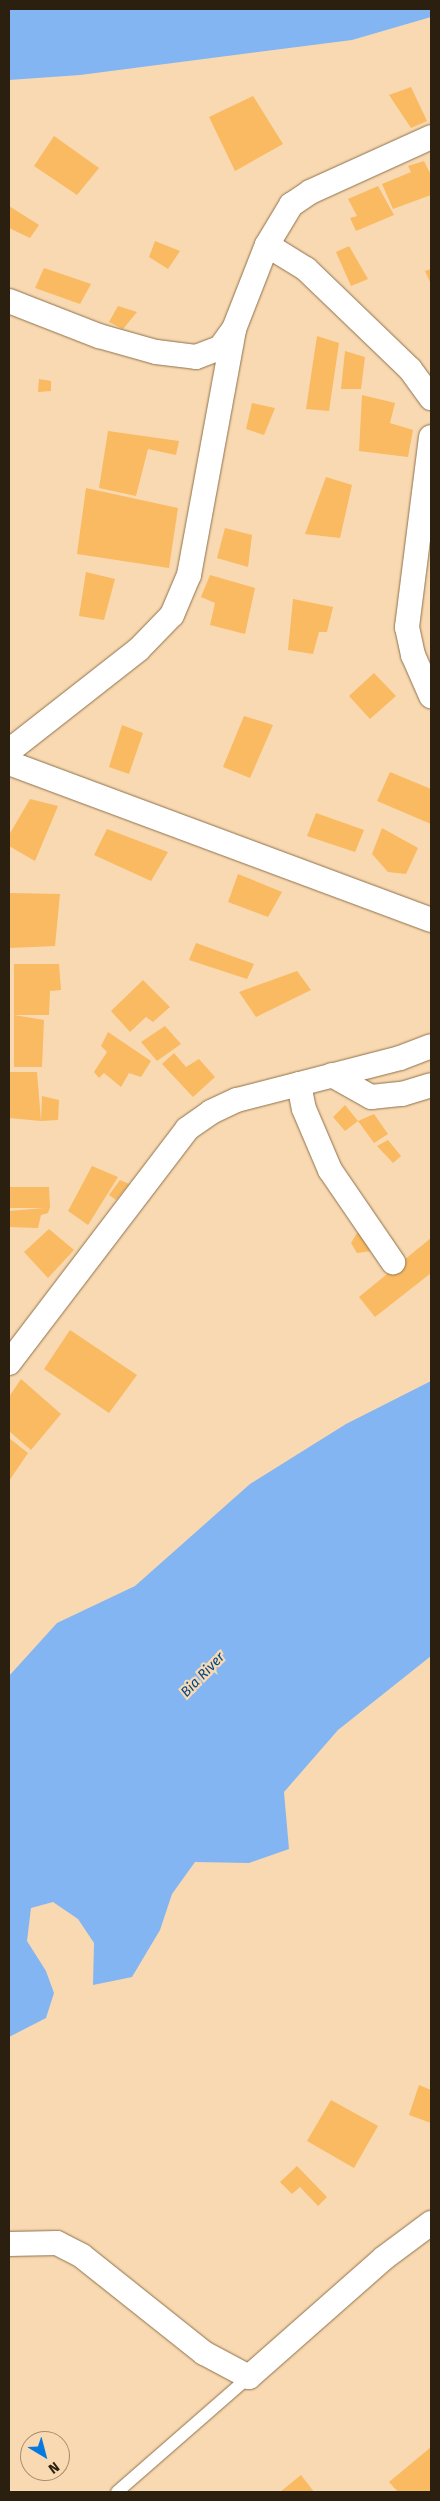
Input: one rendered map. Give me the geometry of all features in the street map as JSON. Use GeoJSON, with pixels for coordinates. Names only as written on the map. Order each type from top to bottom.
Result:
{"type":"FeatureCollection","features":[{"type":"Feature","properties":{"kind":"street"},"geometry":{"type":"LineString","coordinates":[[9,751],[139,649],[172,615],[189,575],[234,329],[267,244],[291,205],[310,192],[431,136]]}},
{"type":"Feature","properties":{"kind":"street"},"geometry":{"type":"LineString","coordinates":[[267,244],[306,269],[410,369],[431,398]]}},
{"type":"Feature","properties":{"kind":"street"},"geometry":{"type":"LineString","coordinates":[[9,301],[99,336],[156,352],[196,356],[220,348],[234,329]]}},
{"type":"Feature","properties":{"kind":"street"},"geometry":{"type":"LineString","coordinates":[[431,437],[407,627],[413,655],[431,696]]}},
{"type":"Feature","properties":{"kind":"street"},"geometry":{"type":"LineString","coordinates":[[9,763],[431,920]]}},
{"type":"Feature","properties":{"kind":"street"},"geometry":{"type":"LineString","coordinates":[[9,1363],[186,1129],[210,1112],[237,1100],[400,1058],[431,1046]]}},
{"type":"Feature","properties":{"kind":"street"},"geometry":{"type":"LineString","coordinates":[[332,1076],[371,1097],[402,1094],[431,1085]]}},
{"type":"Feature","properties":{"kind":"street"},"geometry":{"type":"LineString","coordinates":[[299,1084],[304,1108],[330,1170],[392,1262]]}},
{"type":"Feature","properties":{"kind":"street"},"geometry":{"type":"LineString","coordinates":[[9,2244],[57,2243],[82,2256],[204,2353],[248,2377],[384,2258],[431,2223]]}},
{"type":"Feature","properties":{"kind":"lane"},"geometry":{"type":"LineString","coordinates":[[117,2492],[248,2377]]}},
{"type":"Feature","properties":{"kind":"water"},"geometry":{"type":"Polygon","coordinates":[[[9,9],[431,9],[431,17],[352,40],[80,75],[9,80],[9,9]]]}},
{"type":"Feature","properties":{"kind":"water","name":"Bia River"},"geometry":{"type":"Polygon","coordinates":[[[431,1381],[431,1656],[338,1730],[284,1792],[289,1849],[249,1863],[195,1862],[172,1894],[160,1930],[132,1977],[93,1985],[94,1943],[78,1919],[53,1902],[31,1908],[27,1941],[46,1971],[54,1993],[46,2018],[9,2037],[9,1676],[57,1623],[135,1586],[250,1484],[346,1424],[431,1381]]]}},
{"type":"Feature","properties":{"kind":"building"},"geometry":{"type":"Polygon","coordinates":[[[411,87],[427,121],[411,128],[389,95],[411,87]]]}},
{"type":"Feature","properties":{"kind":"building"},"geometry":{"type":"Polygon","coordinates":[[[253,96],[283,144],[235,171],[209,117],[253,96]]]}},
{"type":"Feature","properties":{"kind":"building"},"geometry":{"type":"Polygon","coordinates":[[[54,136],[99,168],[77,195],[34,166],[54,136]]]}},
{"type":"Feature","properties":{"kind":"building"},"geometry":{"type":"Polygon","coordinates":[[[424,161],[431,175],[431,195],[393,209],[382,184],[411,172],[408,166],[424,161]]]}},
{"type":"Feature","properties":{"kind":"building"},"geometry":{"type":"Polygon","coordinates":[[[378,186],[394,215],[356,231],[350,218],[357,216],[348,199],[378,186]]]}},
{"type":"Feature","properties":{"kind":"building"},"geometry":{"type":"Polygon","coordinates":[[[9,206],[39,225],[30,238],[9,228],[9,206]]]}},
{"type":"Feature","properties":{"kind":"building"},"geometry":{"type":"Polygon","coordinates":[[[155,241],[180,251],[168,269],[149,257],[155,241]]]}},
{"type":"Feature","properties":{"kind":"building"},"geometry":{"type":"Polygon","coordinates":[[[349,246],[368,279],[351,286],[336,252],[349,246]]]}},
{"type":"Feature","properties":{"kind":"building"},"geometry":{"type":"Polygon","coordinates":[[[44,268],[91,284],[80,304],[35,288],[44,268]]]}},
{"type":"Feature","properties":{"kind":"building"},"geometry":{"type":"Polygon","coordinates":[[[431,269],[431,284],[425,271],[431,269]]]}},
{"type":"Feature","properties":{"kind":"building"},"geometry":{"type":"Polygon","coordinates":[[[118,306],[137,312],[123,329],[109,322],[118,306]]]}},
{"type":"Feature","properties":{"kind":"building"},"geometry":{"type":"Polygon","coordinates":[[[317,336],[339,343],[329,411],[306,409],[317,336]]]}},
{"type":"Feature","properties":{"kind":"building"},"geometry":{"type":"Polygon","coordinates":[[[345,351],[365,357],[361,389],[341,389],[345,351]]]}},
{"type":"Feature","properties":{"kind":"building"},"geometry":{"type":"Polygon","coordinates":[[[39,379],[51,381],[51,391],[38,392],[39,379]]]}},
{"type":"Feature","properties":{"kind":"building"},"geometry":{"type":"Polygon","coordinates":[[[362,395],[395,403],[390,423],[413,430],[408,457],[359,451],[362,395]]]}},
{"type":"Feature","properties":{"kind":"building"},"geometry":{"type":"Polygon","coordinates":[[[252,403],[275,408],[264,435],[246,429],[252,403]]]}},
{"type":"Feature","properties":{"kind":"building"},"geometry":{"type":"Polygon","coordinates":[[[108,431],[179,441],[176,455],[148,449],[136,496],[99,488],[108,431]]]}},
{"type":"Feature","properties":{"kind":"building"},"geometry":{"type":"Polygon","coordinates":[[[326,477],[352,485],[340,538],[305,534],[326,477]]]}},
{"type":"Feature","properties":{"kind":"building"},"geometry":{"type":"Polygon","coordinates":[[[86,488],[178,508],[169,568],[77,554],[86,488]]]}},
{"type":"Feature","properties":{"kind":"building"},"geometry":{"type":"Polygon","coordinates":[[[225,528],[252,535],[248,567],[217,558],[225,528]]]}},
{"type":"Feature","properties":{"kind":"building"},"geometry":{"type":"Polygon","coordinates":[[[86,572],[115,579],[104,620],[79,616],[86,572]]]}},
{"type":"Feature","properties":{"kind":"building"},"geometry":{"type":"Polygon","coordinates":[[[210,575],[255,588],[245,634],[210,625],[215,603],[201,597],[210,575]]]}},
{"type":"Feature","properties":{"kind":"building"},"geometry":{"type":"Polygon","coordinates":[[[293,599],[333,607],[327,632],[319,632],[313,654],[288,650],[293,599]]]}},
{"type":"Feature","properties":{"kind":"building"},"geometry":{"type":"Polygon","coordinates":[[[374,673],[396,696],[370,719],[349,696],[374,673]]]}},
{"type":"Feature","properties":{"kind":"building"},"geometry":{"type":"Polygon","coordinates":[[[244,716],[273,725],[250,778],[223,767],[244,716]]]}},
{"type":"Feature","properties":{"kind":"building"},"geometry":{"type":"Polygon","coordinates":[[[122,725],[143,733],[129,774],[109,767],[122,725]]]}},
{"type":"Feature","properties":{"kind":"building"},"geometry":{"type":"Polygon","coordinates":[[[390,772],[431,789],[431,824],[377,801],[390,772]]]}},
{"type":"Feature","properties":{"kind":"building"},"geometry":{"type":"Polygon","coordinates":[[[30,799],[58,806],[35,861],[9,846],[9,835],[30,799]]]}},
{"type":"Feature","properties":{"kind":"building"},"geometry":{"type":"Polygon","coordinates":[[[316,813],[364,830],[355,852],[307,836],[316,813]]]}},
{"type":"Feature","properties":{"kind":"building"},"geometry":{"type":"Polygon","coordinates":[[[382,828],[418,848],[406,874],[388,872],[372,854],[382,828]]]}},
{"type":"Feature","properties":{"kind":"building"},"geometry":{"type":"Polygon","coordinates":[[[107,829],[168,852],[151,881],[94,855],[107,829]]]}},
{"type":"Feature","properties":{"kind":"building"},"geometry":{"type":"Polygon","coordinates":[[[238,874],[282,892],[268,917],[228,902],[238,874]]]}},
{"type":"Feature","properties":{"kind":"building"},"geometry":{"type":"Polygon","coordinates":[[[9,893],[60,894],[55,946],[9,948],[9,893]]]}},
{"type":"Feature","properties":{"kind":"building"},"geometry":{"type":"Polygon","coordinates":[[[196,943],[254,964],[247,979],[189,960],[196,943]]]}},
{"type":"Feature","properties":{"kind":"building"},"geometry":{"type":"Polygon","coordinates":[[[14,964],[59,964],[61,990],[50,991],[49,1015],[14,1015],[14,964]]]}},
{"type":"Feature","properties":{"kind":"building"},"geometry":{"type":"Polygon","coordinates":[[[297,971],[311,990],[256,1017],[239,992],[297,971]]]}},
{"type":"Feature","properties":{"kind":"building"},"geometry":{"type":"Polygon","coordinates":[[[143,980],[170,1007],[153,1022],[146,1017],[130,1032],[111,1011],[143,980]]]}},
{"type":"Feature","properties":{"kind":"building"},"geometry":{"type":"Polygon","coordinates":[[[14,1015],[44,1020],[42,1067],[14,1067],[14,1015]]]}},
{"type":"Feature","properties":{"kind":"building"},"geometry":{"type":"Polygon","coordinates":[[[165,1026],[181,1044],[157,1061],[141,1042],[165,1026]]]}},
{"type":"Feature","properties":{"kind":"building"},"geometry":{"type":"Polygon","coordinates":[[[108,1032],[151,1061],[141,1077],[129,1073],[121,1087],[104,1073],[99,1078],[94,1072],[107,1052],[101,1046],[108,1032]]]}},
{"type":"Feature","properties":{"kind":"building"},"geometry":{"type":"Polygon","coordinates":[[[174,1053],[186,1067],[199,1059],[215,1077],[193,1097],[162,1064],[174,1053]]]}},
{"type":"Feature","properties":{"kind":"building"},"geometry":{"type":"Polygon","coordinates":[[[9,1072],[37,1072],[41,1121],[9,1118],[9,1072]]]}},
{"type":"Feature","properties":{"kind":"building"},"geometry":{"type":"Polygon","coordinates":[[[42,1096],[59,1100],[58,1120],[41,1121],[42,1096]]]}},
{"type":"Feature","properties":{"kind":"building"},"geometry":{"type":"Polygon","coordinates":[[[345,1105],[358,1121],[345,1131],[333,1117],[345,1105]]]}},
{"type":"Feature","properties":{"kind":"building"},"geometry":{"type":"Polygon","coordinates":[[[374,1114],[388,1134],[374,1143],[358,1121],[374,1114]]]}},
{"type":"Feature","properties":{"kind":"building"},"geometry":{"type":"Polygon","coordinates":[[[388,1140],[401,1156],[393,1163],[377,1146],[388,1140]]]}},
{"type":"Feature","properties":{"kind":"building"},"geometry":{"type":"Polygon","coordinates":[[[92,1166],[118,1177],[88,1225],[68,1211],[92,1166]]]}},
{"type":"Feature","properties":{"kind":"building"},"geometry":{"type":"Polygon","coordinates":[[[120,1180],[129,1184],[116,1200],[109,1195],[120,1180]]]}},
{"type":"Feature","properties":{"kind":"building"},"geometry":{"type":"Polygon","coordinates":[[[9,1187],[49,1187],[50,1207],[48,1213],[41,1215],[38,1228],[9,1227],[9,1211],[45,1208],[9,1208],[9,1187]]]}},
{"type":"Feature","properties":{"kind":"building"},"geometry":{"type":"Polygon","coordinates":[[[49,1229],[74,1250],[48,1278],[24,1252],[49,1229]]]}},
{"type":"Feature","properties":{"kind":"building"},"geometry":{"type":"Polygon","coordinates":[[[357,1233],[366,1234],[372,1251],[357,1253],[351,1243],[357,1233]]]}},
{"type":"Feature","properties":{"kind":"building"},"geometry":{"type":"Polygon","coordinates":[[[431,1238],[431,1273],[375,1317],[359,1297],[431,1238]]]}},
{"type":"Feature","properties":{"kind":"building"},"geometry":{"type":"Polygon","coordinates":[[[70,1330],[137,1375],[109,1413],[44,1369],[70,1330]]]}},
{"type":"Feature","properties":{"kind":"building"},"geometry":{"type":"Polygon","coordinates":[[[21,1379],[61,1414],[31,1450],[9,1431],[9,1397],[21,1379]]]}},
{"type":"Feature","properties":{"kind":"building"},"geometry":{"type":"Polygon","coordinates":[[[9,1438],[28,1453],[9,1481],[9,1438]]]}},
{"type":"Feature","properties":{"kind":"building"},"geometry":{"type":"Polygon","coordinates":[[[419,2085],[431,2090],[431,2123],[409,2115],[419,2085]]]}},
{"type":"Feature","properties":{"kind":"building"},"geometry":{"type":"Polygon","coordinates":[[[331,2100],[378,2126],[354,2168],[307,2141],[331,2100]]]}},
{"type":"Feature","properties":{"kind":"building"},"geometry":{"type":"Polygon","coordinates":[[[297,2166],[327,2197],[318,2206],[300,2187],[292,2194],[280,2182],[297,2166]]]}},
{"type":"Feature","properties":{"kind":"building"},"geometry":{"type":"Polygon","coordinates":[[[431,2447],[431,2492],[398,2492],[389,2482],[431,2447]]]}},
{"type":"Feature","properties":{"kind":"building"},"geometry":{"type":"Polygon","coordinates":[[[301,2475],[314,2492],[280,2492],[301,2475]]]}}]}
